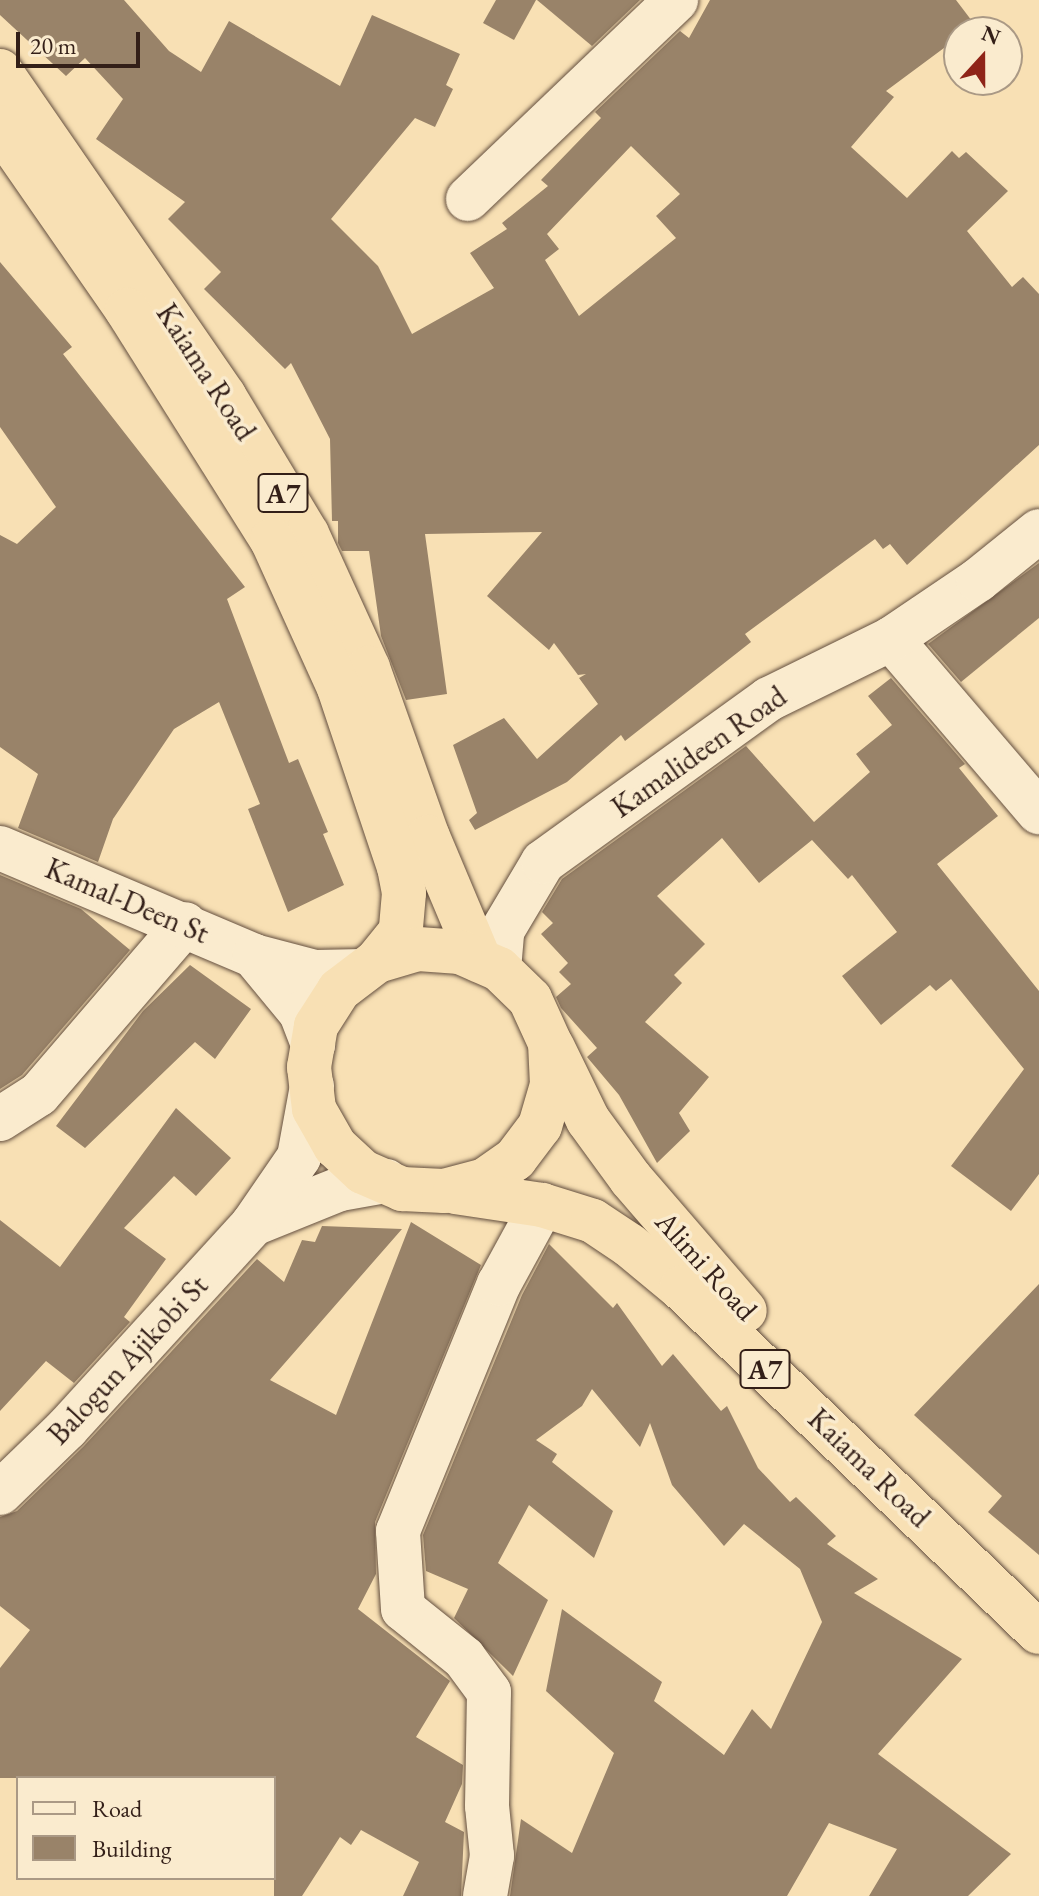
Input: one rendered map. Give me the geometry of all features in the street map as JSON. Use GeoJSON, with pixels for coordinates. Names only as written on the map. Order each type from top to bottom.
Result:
{"type":"FeatureCollection","features":[{"type":"Feature","properties":{"kind":"highway","name":"Kaiama Road"},"geometry":{"type":"LineString","coordinates":[[0,71],[208,372],[307,534],[368,668],[423,824],[490,965]]}},
{"type":"Feature","properties":{"kind":"highway","name":"Kaiama Road"},"geometry":{"type":"LineString","coordinates":[[0,127],[233,472],[309,617],[399,867],[404,893],[401,931],[370,966]]}},
{"type":"Feature","properties":{"kind":"highway"},"geometry":{"type":"LineString","coordinates":[[418,949],[460,952],[490,965],[530,999],[550,1043],[552,1085],[540,1126],[515,1159],[485,1180],[444,1191],[402,1189],[363,1172],[335,1146],[314,1109],[312,1065],[316,1026],[339,990],[370,966],[418,949]]}},
{"type":"Feature","properties":{"kind":"highway","name":"Alimi Road"},"geometry":{"type":"LineString","coordinates":[[550,1043],[588,1120],[679,1241],[738,1304],[1039,1592]]}},
{"type":"Feature","properties":{"kind":"highway","name":"Kaiama Road"},"geometry":{"type":"LineString","coordinates":[[444,1191],[542,1205],[593,1221],[681,1288],[1039,1632]]}},
{"type":"Feature","properties":{"kind":"street"},"geometry":{"type":"LineString","coordinates":[[468,199],[676,0]]}},
{"type":"Feature","properties":{"kind":"street","name":"Kamalideen Road"},"geometry":{"type":"LineString","coordinates":[[490,965],[502,931],[543,862],[769,699],[891,639],[978,580],[1039,531]]}},
{"type":"Feature","properties":{"kind":"street"},"geometry":{"type":"LineString","coordinates":[[891,639],[1039,812]]}},
{"type":"Feature","properties":{"kind":"street","name":"Kamal-Deen St"},"geometry":{"type":"LineString","coordinates":[[0,848],[185,924],[254,956],[315,972],[370,966]]}},
{"type":"Feature","properties":{"kind":"street"},"geometry":{"type":"LineString","coordinates":[[0,1119],[39,1094],[185,924]]}},
{"type":"Feature","properties":{"kind":"street"},"geometry":{"type":"LineString","coordinates":[[254,956],[301,1013],[312,1065]]}},
{"type":"Feature","properties":{"kind":"street","name":"Balogun Ajikobi St"},"geometry":{"type":"LineString","coordinates":[[0,1493],[97,1396],[253,1224],[299,1157],[312,1065]]}},
{"type":"Feature","properties":{"kind":"street"},"geometry":{"type":"LineString","coordinates":[[253,1224],[340,1189],[386,1181]]}},
{"type":"Feature","properties":{"kind":"street"},"geometry":{"type":"LineString","coordinates":[[485,1896],[492,1856],[487,1806],[489,1692],[464,1658],[403,1609],[398,1531],[499,1284],[542,1205]]}},
{"type":"Feature","properties":{"kind":"building"},"geometry":{"type":"Polygon","coordinates":[[[0,0],[124,0],[169,51],[201,72],[229,21],[340,86],[372,15],[460,54],[446,85],[453,89],[435,127],[415,118],[331,219],[378,266],[412,334],[494,288],[470,253],[507,229],[502,223],[548,186],[541,180],[601,118],[595,112],[680,31],[689,38],[710,0],[956,0],[968,16],[943,16],[943,49],[886,91],[894,97],[851,147],[907,198],[952,151],[959,158],[966,152],[1008,191],[967,231],[1012,287],[1023,277],[1039,294],[1039,445],[907,565],[890,544],[883,549],[875,539],[745,634],[751,642],[625,741],[621,735],[567,782],[475,830],[469,820],[477,813],[453,745],[504,718],[537,759],[598,704],[579,678],[586,674],[578,675],[554,643],[549,650],[487,596],[542,532],[425,534],[447,694],[406,700],[381,636],[369,551],[342,551],[338,543],[338,521],[332,521],[330,439],[291,363],[285,369],[204,289],[221,272],[168,219],[185,202],[96,139],[123,99],[85,58],[66,76],[0,15],[0,0]],[[631,146],[547,234],[559,249],[545,260],[579,316],[676,238],[656,216],[680,194],[631,146]]]}},
{"type":"Feature","properties":{"kind":"building"},"geometry":{"type":"Polygon","coordinates":[[[496,0],[536,0],[514,40],[483,23],[496,0]]]}},
{"type":"Feature","properties":{"kind":"building"},"geometry":{"type":"Polygon","coordinates":[[[537,0],[640,0],[592,46],[537,0]]]}},
{"type":"Feature","properties":{"kind":"building"},"geometry":{"type":"Polygon","coordinates":[[[0,262],[72,347],[63,354],[245,587],[227,599],[289,763],[298,759],[328,832],[323,834],[344,885],[288,912],[248,809],[260,804],[219,702],[174,729],[113,819],[98,862],[18,828],[38,774],[0,747],[0,535],[17,544],[56,507],[0,427],[0,262]]]}},
{"type":"Feature","properties":{"kind":"building"},"geometry":{"type":"Polygon","coordinates":[[[1039,563],[1039,618],[961,682],[928,644],[1039,563]]]}},
{"type":"Feature","properties":{"kind":"building"},"geometry":{"type":"Polygon","coordinates":[[[891,678],[965,764],[959,768],[998,816],[937,864],[1039,991],[1039,1174],[1011,1211],[951,1166],[1024,1069],[951,979],[936,991],[930,985],[881,1025],[842,976],[897,932],[852,875],[848,879],[812,840],[759,883],[722,838],[657,896],[705,944],[674,975],[682,983],[645,1022],[709,1077],[679,1113],[690,1131],[657,1163],[619,1095],[587,1057],[597,1048],[561,1008],[556,997],[571,984],[559,972],[568,963],[541,934],[553,923],[542,912],[562,879],[746,746],[814,822],[870,772],[856,754],[892,725],[868,696],[891,678]]]}},
{"type":"Feature","properties":{"kind":"building"},"geometry":{"type":"Polygon","coordinates":[[[0,875],[81,909],[130,950],[22,1075],[0,1089],[0,875]]]}},
{"type":"Feature","properties":{"kind":"building"},"geometry":{"type":"Polygon","coordinates":[[[190,965],[251,1009],[215,1059],[195,1042],[85,1148],[56,1126],[143,1011],[190,965]]]}},
{"type":"Feature","properties":{"kind":"building"},"geometry":{"type":"Polygon","coordinates":[[[176,1108],[231,1158],[196,1196],[174,1176],[124,1228],[166,1259],[124,1317],[130,1322],[74,1383],[46,1361],[0,1411],[0,1220],[60,1267],[176,1108]]]}},
{"type":"Feature","properties":{"kind":"building"},"geometry":{"type":"Polygon","coordinates":[[[411,1222],[481,1265],[375,1522],[376,1574],[358,1609],[450,1681],[416,1737],[463,1765],[462,1784],[445,1822],[464,1832],[461,1896],[403,1896],[419,1862],[361,1830],[351,1845],[340,1837],[302,1896],[274,1896],[276,1776],[0,1778],[0,1668],[30,1630],[0,1606],[0,1517],[17,1511],[84,1446],[257,1259],[284,1282],[302,1240],[315,1242],[322,1226],[402,1229],[270,1380],[336,1415],[411,1222]]]}},
{"type":"Feature","properties":{"kind":"building"},"geometry":{"type":"Polygon","coordinates":[[[549,1244],[613,1308],[617,1303],[662,1366],[673,1354],[721,1411],[727,1406],[758,1468],[790,1502],[796,1497],[836,1536],[827,1544],[878,1579],[854,1593],[962,1659],[878,1754],[1011,1854],[968,1896],[869,1896],[897,1849],[829,1823],[787,1896],[510,1896],[521,1819],[572,1853],[614,1753],[546,1691],[562,1609],[662,1682],[654,1701],[724,1755],[752,1709],[771,1729],[822,1622],[800,1569],[744,1524],[724,1546],[672,1485],[650,1423],[640,1447],[592,1389],[582,1406],[536,1440],[557,1454],[552,1462],[613,1511],[594,1558],[529,1505],[498,1563],[548,1600],[513,1676],[454,1618],[468,1589],[426,1571],[423,1535],[522,1295],[549,1244]]]}},
{"type":"Feature","properties":{"kind":"building"},"geometry":{"type":"Polygon","coordinates":[[[1039,1284],[1039,1555],[988,1512],[1002,1496],[914,1415],[1039,1284]]]}}]}
